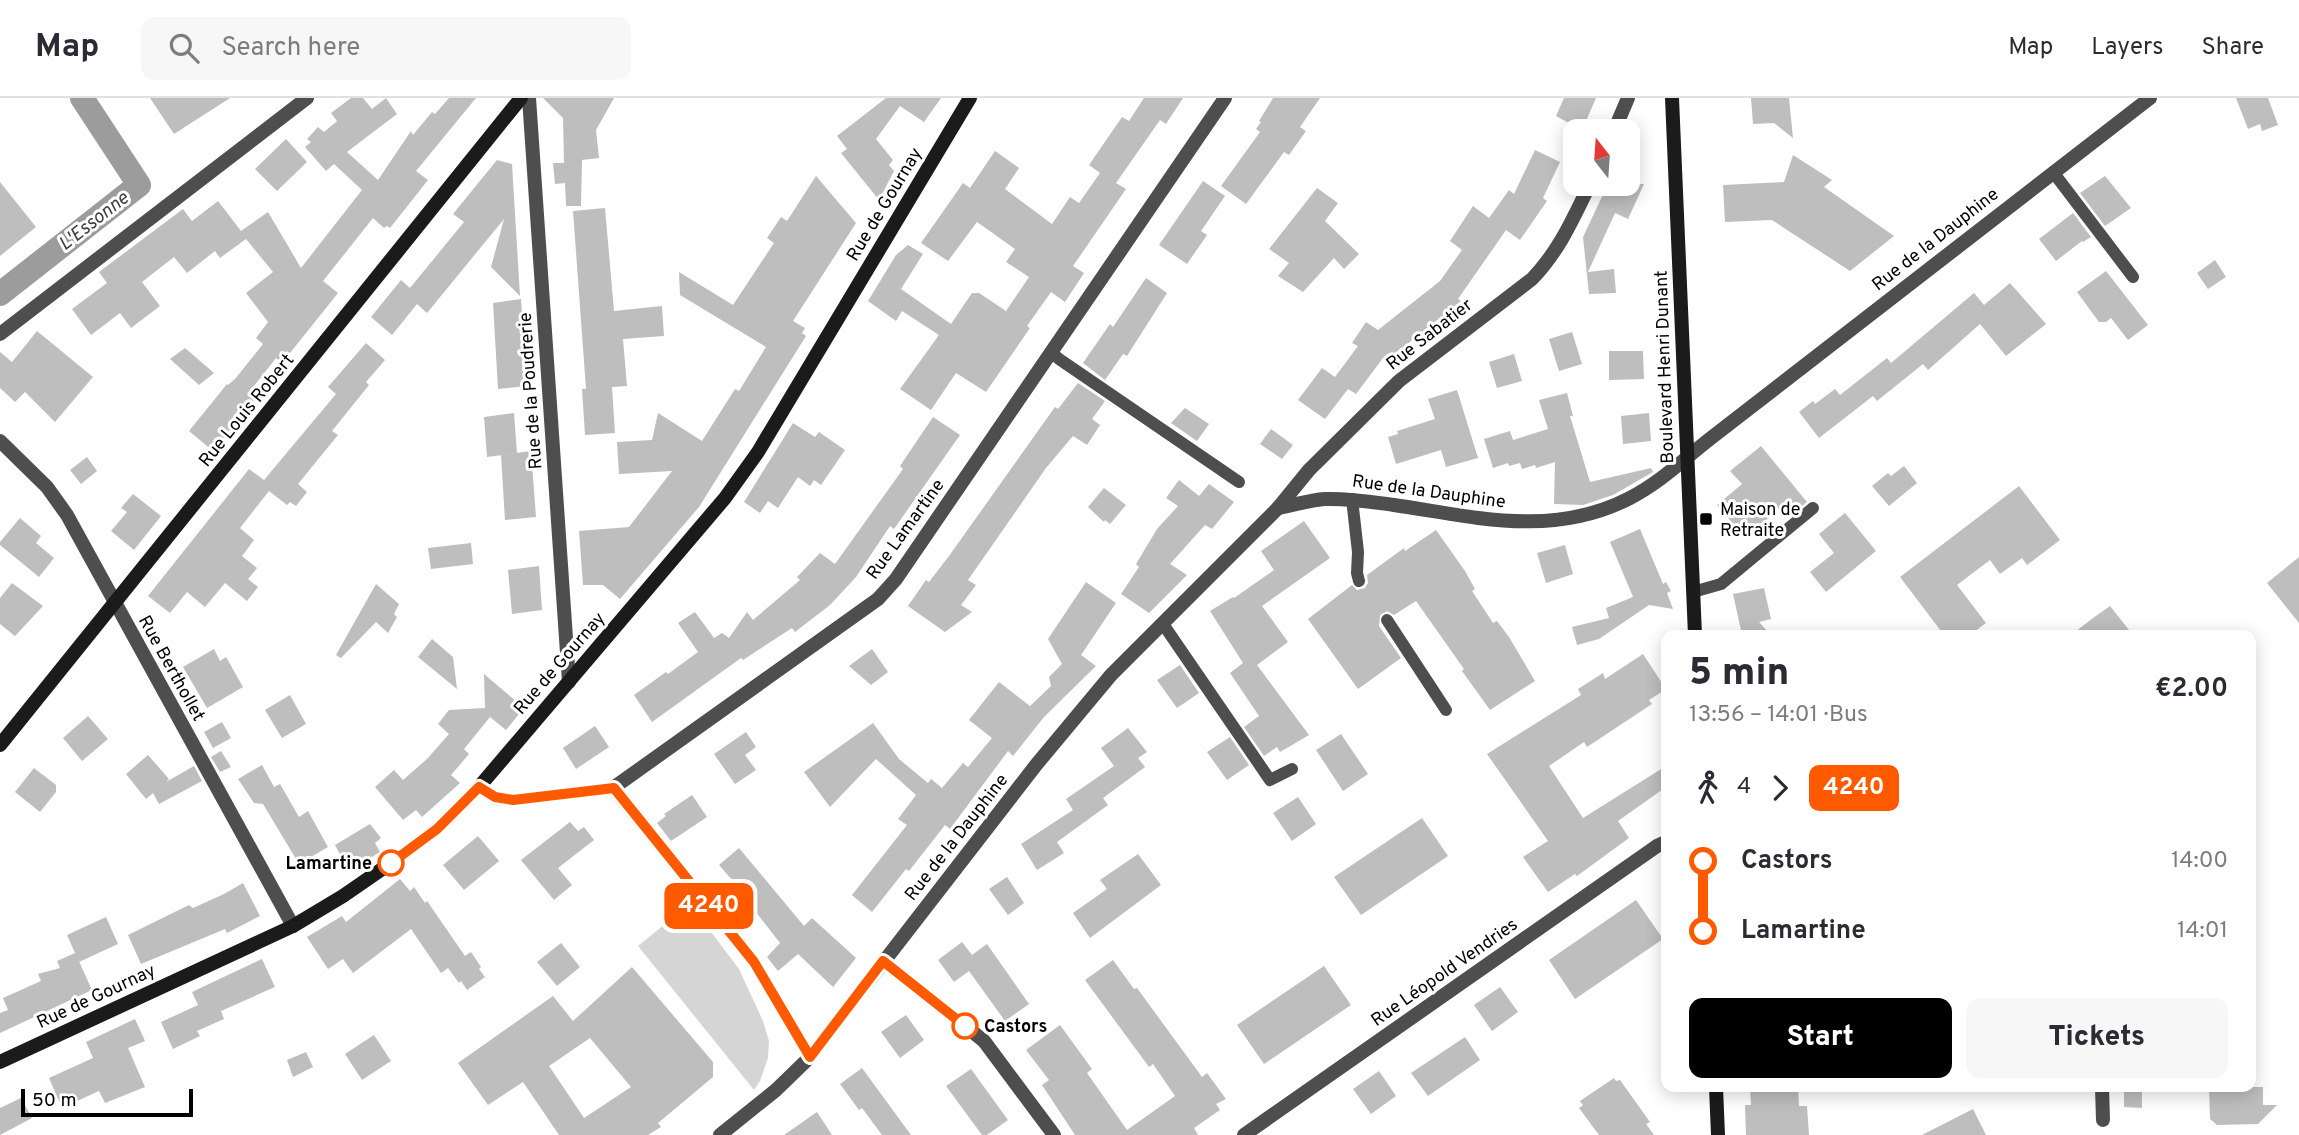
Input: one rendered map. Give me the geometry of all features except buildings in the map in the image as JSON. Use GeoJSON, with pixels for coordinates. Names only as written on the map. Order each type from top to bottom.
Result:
{"type":"FeatureCollection","features":[{"type":"Feature","properties":{"kind":"street"},"geometry":{"type":"LineString","coordinates":[[0,334],[307,98]]}},
{"type":"Feature","properties":{"kind":"street","name":"Rue Louis Robert"},"geometry":{"type":"LineString","coordinates":[[0,745],[521,98]]}},
{"type":"Feature","properties":{"kind":"street","name":"Rue de la Poudrerie"},"geometry":{"type":"LineString","coordinates":[[530,98],[569,682]]}},
{"type":"Feature","properties":{"kind":"street","name":"Rue de Gournay"},"geometry":{"type":"LineString","coordinates":[[0,1062],[293,926],[343,896],[437,829],[479,787],[725,498],[758,452],[970,98]]}},
{"type":"Feature","properties":{"kind":"street","name":"Rue Lamartine"},"geometry":{"type":"LineString","coordinates":[[479,787],[495,797],[513,800],[614,788],[878,599],[904,568],[1225,98]]}},
{"type":"Feature","properties":{"kind":"street"},"geometry":{"type":"LineString","coordinates":[[1619,119],[1628,98]]}},
{"type":"Feature","properties":{"kind":"street","name":"Boulevard Henri Dunant"},"geometry":{"type":"LineString","coordinates":[[1672,98],[1695,630]]}},
{"type":"Feature","properties":{"kind":"street","name":"Rue de la Dauphine"},"geometry":{"type":"LineString","coordinates":[[720,1135],[776,1090],[810,1057],[1074,718],[1111,676],[1278,508],[1324,499],[1352,499],[1520,523],[1583,516],[1630,499],[1666,477],[1687,457],[2150,98]]}},
{"type":"Feature","properties":{"kind":"street","name":"Rue Sabatier"},"geometry":{"type":"LineString","coordinates":[[1278,508],[1309,470],[1399,381],[1532,279],[1548,263],[1565,236],[1584,196]]}},
{"type":"Feature","properties":{"kind":"street","name":"Rue Berthollet"},"geometry":{"type":"LineString","coordinates":[[0,441],[47,487],[66,515],[293,926]]}},
{"type":"Feature","properties":{"kind":"street"},"geometry":{"type":"LineString","coordinates":[[614,788],[754,962],[810,1057]]}},
{"type":"Feature","properties":{"kind":"street","name":"Rue Léopold Vendries"},"geometry":{"type":"LineString","coordinates":[[1244,1135],[1661,844]]}},
{"type":"Feature","properties":{"kind":"street"},"geometry":{"type":"LineString","coordinates":[[883,961],[984,1041],[1054,1135]]}},
{"type":"Feature","properties":{"kind":"street"},"geometry":{"type":"LineString","coordinates":[[1716,1092],[1718,1135]]}},
{"type":"Feature","properties":{"kind":"street"},"geometry":{"type":"LineString","coordinates":[[2102,1092],[2103,1120]]}},
{"type":"Feature","properties":{"kind":"lane"},"geometry":{"type":"LineString","coordinates":[[2053,172],[2133,277]]}},
{"type":"Feature","properties":{"kind":"lane"},"geometry":{"type":"LineString","coordinates":[[1051,352],[1239,482]]}},
{"type":"Feature","properties":{"kind":"lane"},"geometry":{"type":"LineString","coordinates":[[1352,499],[1359,580]]}},
{"type":"Feature","properties":{"kind":"lane"},"geometry":{"type":"LineString","coordinates":[[1693,592],[1721,584],[1814,508]]}},
{"type":"Feature","properties":{"kind":"lane"},"geometry":{"type":"LineString","coordinates":[[1387,620],[1446,710]]}},
{"type":"Feature","properties":{"kind":"lane"},"geometry":{"type":"LineString","coordinates":[[1163,624],[1270,780],[1292,769]]}},
{"type":"Feature","properties":{"kind":"shaded area"},"geometry":{"type":"Polygon","coordinates":[[[690,904],[739,969],[763,1021],[769,1041],[768,1058],[754,1090],[638,946],[690,904]]]}},
{"type":"Feature","properties":{"kind":"waterway","name":"L'Essonne"},"geometry":{"type":"LineString","coordinates":[[0,294],[139,185],[82,98]]}},
{"type":"Feature","properties":{"kind":"bus line","name":"4240"},"geometry":{"type":"LineString","coordinates":[[391,863],[437,829],[479,787],[495,797],[513,800],[614,788],[754,962],[810,1057],[883,961],[965,1026]]}},
{"type":"Feature","properties":{"kind":"place","name":"Maison de Retraite"},"geometry":{"type":"Point","coordinates":[1706,519]}},
{"type":"Feature","properties":{"kind":"place","name":"Lamartine"},"geometry":{"type":"Point","coordinates":[391,863]}},
{"type":"Feature","properties":{"kind":"place","name":"Castors"},"geometry":{"type":"Point","coordinates":[965,1026]}}]}
